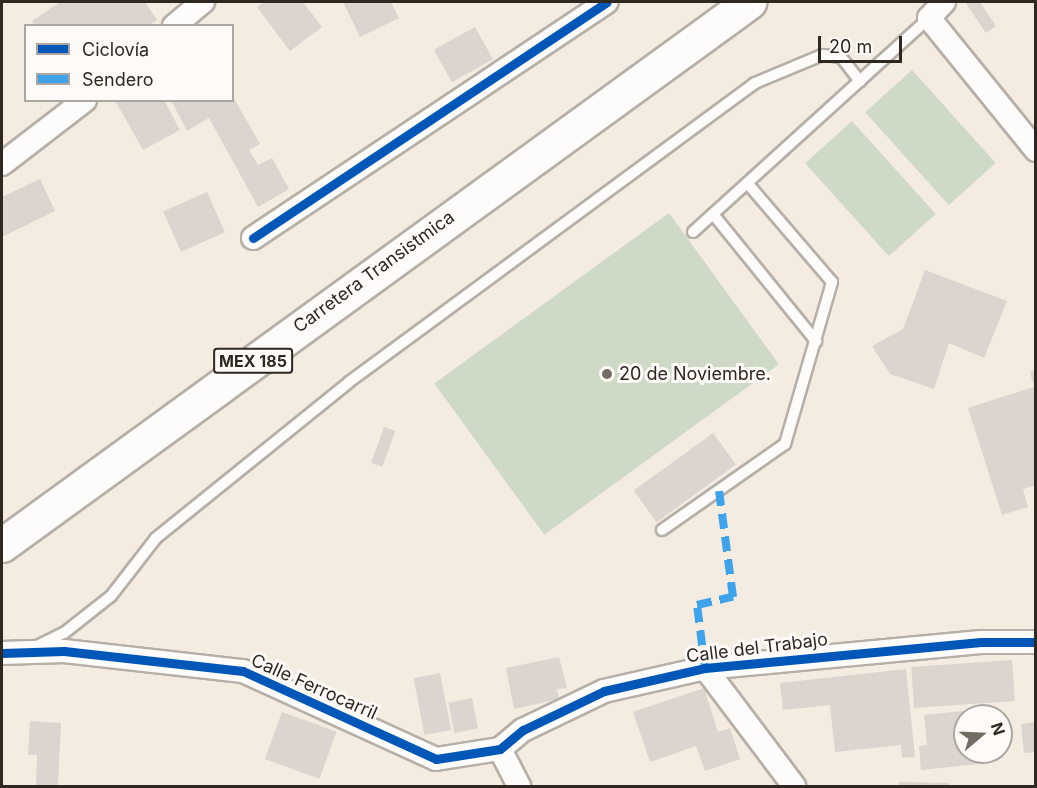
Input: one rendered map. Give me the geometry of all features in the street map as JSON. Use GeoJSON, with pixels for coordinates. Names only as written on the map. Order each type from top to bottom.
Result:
{"type":"FeatureCollection","features":[{"type":"Feature","properties":{"kind":"main road","name":"Carretera Transistmica"},"geometry":{"type":"LineString","coordinates":[[2,545],[749,2]]}},
{"type":"Feature","properties":{"kind":"street"},"geometry":{"type":"LineString","coordinates":[[176,24],[202,2]]}},
{"type":"Feature","properties":{"kind":"street"},"geometry":{"type":"LineString","coordinates":[[253,238],[607,2]]}},
{"type":"Feature","properties":{"kind":"street"},"geometry":{"type":"LineString","coordinates":[[937,10],[1035,150]]}},
{"type":"Feature","properties":{"kind":"street"},"geometry":{"type":"LineString","coordinates":[[2,164],[83,102]]}},
{"type":"Feature","properties":{"kind":"street","name":"Calle del Trabajo"},"geometry":{"type":"LineString","coordinates":[[500,749],[523,730],[604,691],[705,668],[981,642],[1035,642]]}},
{"type":"Feature","properties":{"kind":"street","name":"Calle Ferrocarril"},"geometry":{"type":"LineString","coordinates":[[2,653],[64,651],[243,671],[436,759],[500,749]]}},
{"type":"Feature","properties":{"kind":"street"},"geometry":{"type":"LineString","coordinates":[[705,668],[794,786]]}},
{"type":"Feature","properties":{"kind":"street"},"geometry":{"type":"LineString","coordinates":[[500,749],[519,786]]}},
{"type":"Feature","properties":{"kind":"lane"},"geometry":{"type":"LineString","coordinates":[[693,232],[937,10]]}},
{"type":"Feature","properties":{"kind":"lane"},"geometry":{"type":"LineString","coordinates":[[26,652],[64,633],[111,596],[156,538],[349,382],[755,83],[822,55],[841,57],[860,81]]}},
{"type":"Feature","properties":{"kind":"lane"},"geometry":{"type":"LineString","coordinates":[[662,530],[785,444],[832,282],[747,183]]}},
{"type":"Feature","properties":{"kind":"lane"},"geometry":{"type":"LineString","coordinates":[[713,214],[816,341]]}},
{"type":"Feature","properties":{"kind":"green space"},"geometry":{"type":"Polygon","coordinates":[[[912,70],[996,163],[949,205],[865,112],[912,70]]]}},
{"type":"Feature","properties":{"kind":"green space"},"geometry":{"type":"Polygon","coordinates":[[[852,121],[936,214],[889,256],[805,163],[852,121]]]}},
{"type":"Feature","properties":{"kind":"green space","name":"20 de Noviembre."},"geometry":{"type":"Polygon","coordinates":[[[669,213],[779,364],[544,535],[434,383],[669,213]]]}},
{"type":"Feature","properties":{"kind":"building"},"geometry":{"type":"Polygon","coordinates":[[[60,2],[145,2],[157,20],[151,24],[34,24],[32,21],[60,2]]]}},
{"type":"Feature","properties":{"kind":"building"},"geometry":{"type":"Polygon","coordinates":[[[264,2],[303,2],[322,27],[290,51],[257,7],[264,2]]]}},
{"type":"Feature","properties":{"kind":"building"},"geometry":{"type":"Polygon","coordinates":[[[343,2],[391,2],[399,18],[360,37],[343,2]]]}},
{"type":"Feature","properties":{"kind":"building"},"geometry":{"type":"Polygon","coordinates":[[[965,2],[980,2],[996,26],[986,33],[965,2]]]}},
{"type":"Feature","properties":{"kind":"building"},"geometry":{"type":"Polygon","coordinates":[[[475,27],[493,59],[452,82],[434,50],[475,27]]]}},
{"type":"Feature","properties":{"kind":"building"},"geometry":{"type":"Polygon","coordinates":[[[234,98],[260,144],[249,150],[258,165],[272,158],[289,189],[258,207],[209,118],[187,131],[172,102],[234,102],[234,98]]]}},
{"type":"Feature","properties":{"kind":"building"},"geometry":{"type":"Polygon","coordinates":[[[116,102],[165,102],[180,130],[143,150],[116,102]]]}},
{"type":"Feature","properties":{"kind":"building"},"geometry":{"type":"Polygon","coordinates":[[[40,179],[55,211],[2,237],[2,197],[40,179]]]}},
{"type":"Feature","properties":{"kind":"building"},"geometry":{"type":"Polygon","coordinates":[[[207,192],[225,232],[181,252],[163,212],[207,192]]]}},
{"type":"Feature","properties":{"kind":"building"},"geometry":{"type":"Polygon","coordinates":[[[925,270],[1007,301],[984,358],[949,343],[934,389],[890,374],[872,346],[903,329],[925,270]]]}},
{"type":"Feature","properties":{"kind":"building"},"geometry":{"type":"Polygon","coordinates":[[[1036,370],[1036,485],[1023,489],[1028,507],[1002,515],[968,408],[1034,387],[1030,372],[1036,370]]]}},
{"type":"Feature","properties":{"kind":"building"},"geometry":{"type":"Polygon","coordinates":[[[384,427],[395,431],[382,467],[371,463],[384,427]]]}},
{"type":"Feature","properties":{"kind":"building"},"geometry":{"type":"Polygon","coordinates":[[[713,433],[736,465],[657,522],[634,491],[713,433]]]}},
{"type":"Feature","properties":{"kind":"building"},"geometry":{"type":"Polygon","coordinates":[[[559,657],[567,688],[557,689],[559,699],[514,709],[506,668],[559,657]]]}},
{"type":"Feature","properties":{"kind":"building"},"geometry":{"type":"Polygon","coordinates":[[[1012,660],[1015,701],[914,708],[911,667],[1012,660]]]}},
{"type":"Feature","properties":{"kind":"building"},"geometry":{"type":"Polygon","coordinates":[[[906,669],[915,757],[902,758],[901,745],[835,752],[830,705],[783,710],[780,683],[906,669]]]}},
{"type":"Feature","properties":{"kind":"building"},"geometry":{"type":"Polygon","coordinates":[[[440,673],[451,730],[425,735],[413,678],[440,673]]]}},
{"type":"Feature","properties":{"kind":"building"},"geometry":{"type":"Polygon","coordinates":[[[704,688],[718,732],[730,728],[740,759],[705,771],[696,746],[650,762],[633,712],[704,688]]]}},
{"type":"Feature","properties":{"kind":"building"},"geometry":{"type":"Polygon","coordinates":[[[472,698],[478,728],[454,733],[448,703],[472,698]]]}},
{"type":"Feature","properties":{"kind":"building"},"geometry":{"type":"Polygon","coordinates":[[[282,712],[337,732],[319,779],[265,759],[282,712]]]}},
{"type":"Feature","properties":{"kind":"building"},"geometry":{"type":"Polygon","coordinates":[[[953,712],[953,764],[978,764],[921,770],[919,746],[927,745],[924,715],[953,712]]]}},
{"type":"Feature","properties":{"kind":"building"},"geometry":{"type":"Polygon","coordinates":[[[30,721],[61,723],[58,786],[36,786],[37,755],[28,755],[30,721]]]}},
{"type":"Feature","properties":{"kind":"building"},"geometry":{"type":"Polygon","coordinates":[[[1036,722],[1036,752],[1024,753],[1021,724],[1036,722]]]}},
{"type":"Feature","properties":{"kind":"building"},"geometry":{"type":"Polygon","coordinates":[[[899,782],[949,783],[949,786],[899,786],[899,782]]]}},
{"type":"Feature","properties":{"kind":"marked path"},"geometry":{"type":"LineString","coordinates":[[705,668],[697,605],[733,597],[719,491]]}},
{"type":"Feature","properties":{"kind":"cycle path"},"geometry":{"type":"LineString","coordinates":[[253,238],[607,2]]}},
{"type":"Feature","properties":{"kind":"cycle path"},"geometry":{"type":"LineString","coordinates":[[2,653],[64,651],[243,671],[436,759],[500,749],[523,730],[604,691],[705,668],[981,642],[1036,642]]}},
{"type":"Feature","properties":{"kind":"place","name":"20 de Noviembre."},"geometry":{"type":"Point","coordinates":[607,374]}}]}
